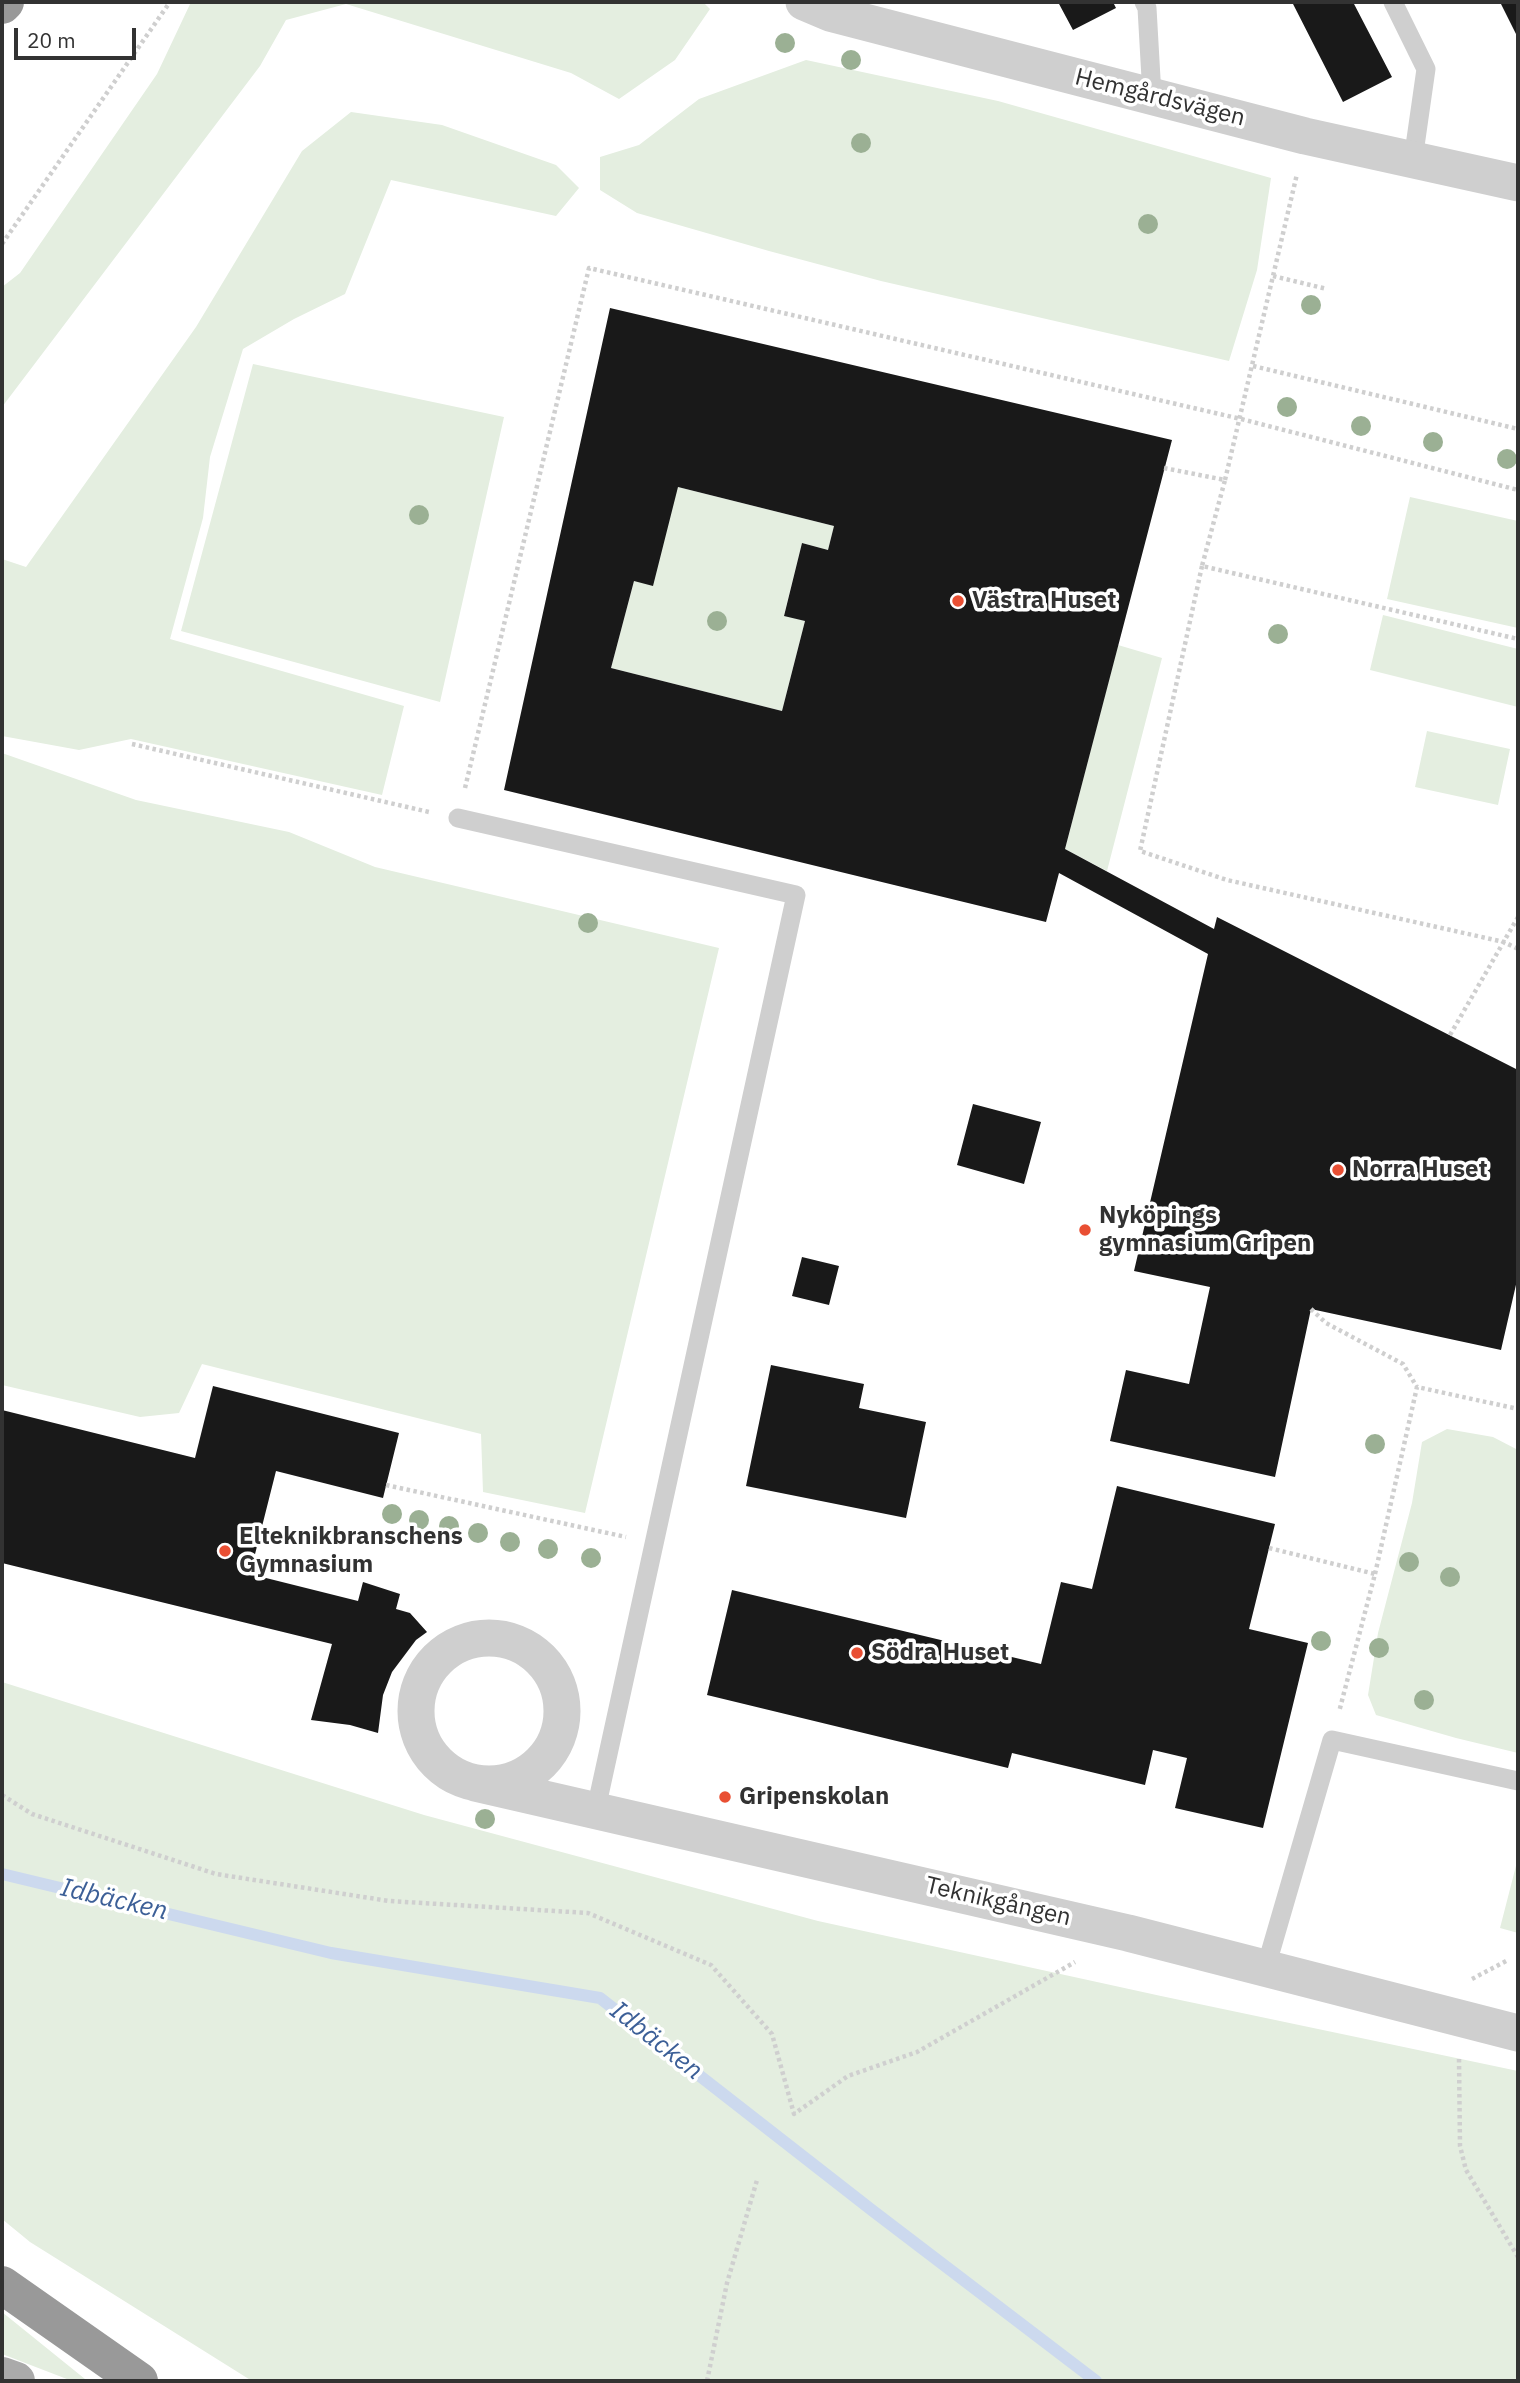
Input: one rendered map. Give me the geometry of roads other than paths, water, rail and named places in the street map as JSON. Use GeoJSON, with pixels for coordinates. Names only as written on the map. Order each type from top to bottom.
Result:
{"type":"FeatureCollection","features":[{"type":"Feature","properties":{"kind":"highway"},"geometry":{"type":"LineString","coordinates":[[2,2285],[139,2381]]}},
{"type":"Feature","properties":{"kind":"main road"},"geometry":{"type":"LineString","coordinates":[[2,2376],[16,2381]]}},
{"type":"Feature","properties":{"kind":"street","name":"Hemgårdsvägen"},"geometry":{"type":"LineString","coordinates":[[823,6],[1305,136],[1518,183]]}},
{"type":"Feature","properties":{"kind":"street","name":"Teknikgången"},"geometry":{"type":"LineString","coordinates":[[475,1783],[1128,1933],[1518,2033]]}},
{"type":"Feature","properties":{"kind":"lane"},"geometry":{"type":"LineString","coordinates":[[1144,2],[1147,8],[1152,96]]}},
{"type":"Feature","properties":{"kind":"lane"},"geometry":{"type":"LineString","coordinates":[[1393,2],[1426,69],[1413,160]]}},
{"type":"Feature","properties":{"kind":"lane"},"geometry":{"type":"LineString","coordinates":[[458,818],[796,895],[596,1809]]}},
{"type":"Feature","properties":{"kind":"lane"},"geometry":{"type":"LineString","coordinates":[[1266,1967],[1332,1740],[1518,1781]]}},
{"type":"Feature","properties":{"kind":"waterway","name":"Idbäcken"},"geometry":{"type":"LineString","coordinates":[[2,1874],[331,1953],[600,1998],[1096,2381]]}},
{"type":"Feature","properties":{"kind":"place","name":"Västra Huset"},"geometry":{"type":"Point","coordinates":[958,601]}},
{"type":"Feature","properties":{"kind":"place","name":"Norra Huset"},"geometry":{"type":"Point","coordinates":[1338,1170]}},
{"type":"Feature","properties":{"kind":"place","name":"Nyköpings gymnasium Gripen"},"geometry":{"type":"Point","coordinates":[1085,1230]}},
{"type":"Feature","properties":{"kind":"place","name":"Elteknikbranschens Gymnasium"},"geometry":{"type":"Point","coordinates":[225,1551]}},
{"type":"Feature","properties":{"kind":"place","name":"Södra Huset"},"geometry":{"type":"Point","coordinates":[857,1653]}},
{"type":"Feature","properties":{"kind":"place","name":"Gripenskolan"},"geometry":{"type":"Point","coordinates":[725,1797]}}]}
